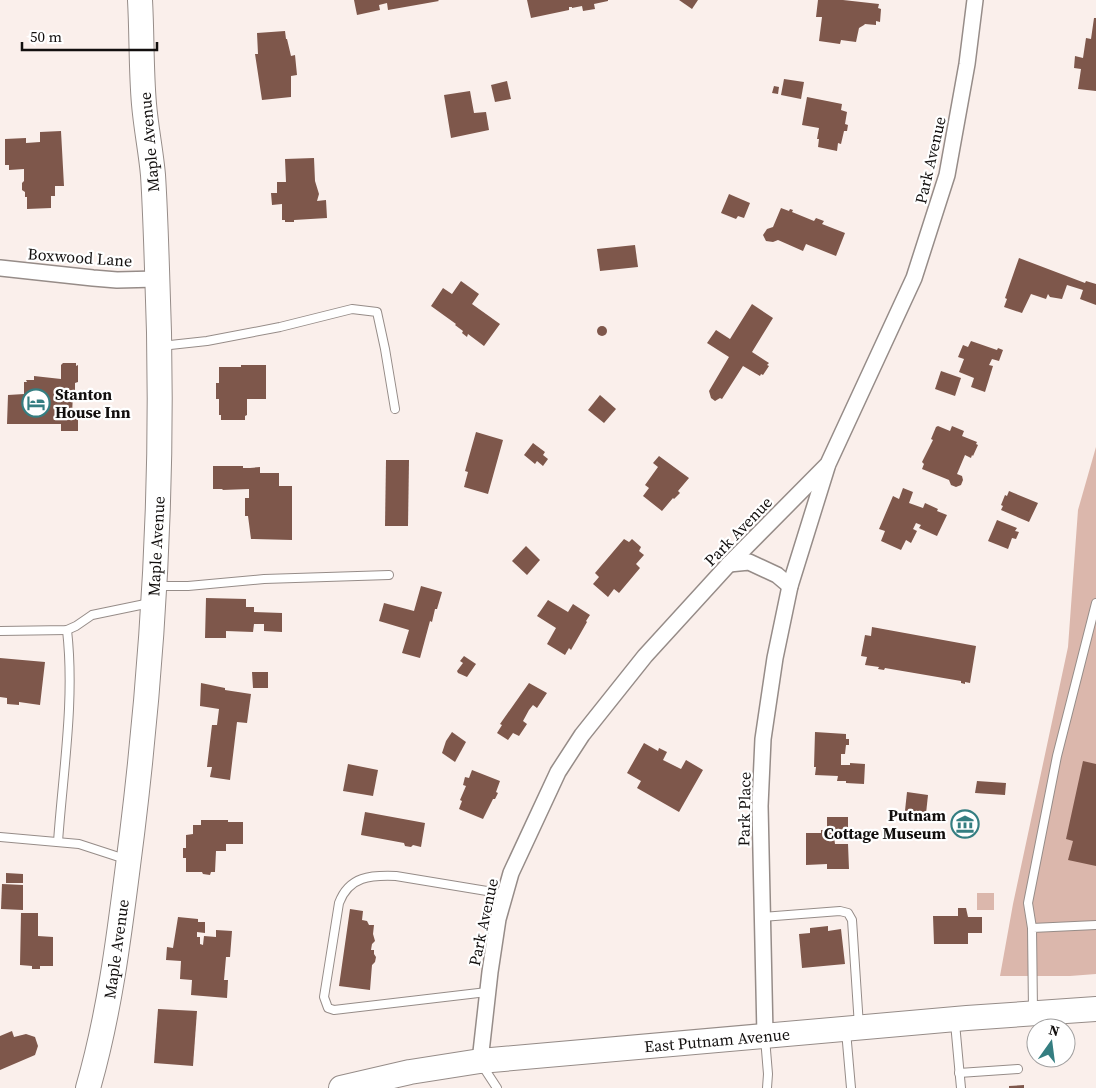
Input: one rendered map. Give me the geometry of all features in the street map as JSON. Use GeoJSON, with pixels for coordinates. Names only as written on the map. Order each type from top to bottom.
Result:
{"type":"FeatureCollection","features":[{"type":"Feature","properties":{"kind":"main road","name":"Maple Avenue"},"geometry":{"type":"LineString","coordinates":[[88,1088],[100,1048],[108,1008],[129,860],[148,689],[154,594],[159,466],[159,346],[153,173],[144,104],[140,0]]}},
{"type":"Feature","properties":{"kind":"main road","name":"East Putnam Avenue"},"geometry":{"type":"LineString","coordinates":[[352,1087],[410,1072],[480,1061],[765,1035],[1096,1009]]}},
{"type":"Feature","properties":{"kind":"street","name":"Park Avenue"},"geometry":{"type":"LineString","coordinates":[[480,1061],[487,992],[498,919],[511,873],[558,772],[582,735],[644,656],[729,564],[828,464],[914,278],[948,175],[967,64],[975,0]]}},
{"type":"Feature","properties":{"kind":"street","name":"Boxwood Lane"},"geometry":{"type":"LineString","coordinates":[[0,268],[117,280],[157,279]]}},
{"type":"Feature","properties":{"kind":"street","name":"Park Place"},"geometry":{"type":"LineString","coordinates":[[765,1035],[760,806],[763,739],[774,658],[790,586],[828,464]]}},
{"type":"Feature","properties":{"kind":"street"},"geometry":{"type":"LineString","coordinates":[[729,564],[750,562],[777,575],[790,586]]}},
{"type":"Feature","properties":{"kind":"lane"},"geometry":{"type":"LineString","coordinates":[[159,346],[207,341],[280,327],[352,309],[377,312],[395,410]]}},
{"type":"Feature","properties":{"kind":"lane"},"geometry":{"type":"LineString","coordinates":[[0,631],[67,630],[92,615],[154,594],[188,586],[264,579],[389,575]]}},
{"type":"Feature","properties":{"kind":"lane"},"geometry":{"type":"LineString","coordinates":[[1033,1013],[1032,928],[1028,903],[1057,756],[1096,603]]}},
{"type":"Feature","properties":{"kind":"lane"},"geometry":{"type":"LineString","coordinates":[[58,842],[70,700],[70,650],[67,630]]}},
{"type":"Feature","properties":{"kind":"lane"},"geometry":{"type":"LineString","coordinates":[[0,837],[79,844],[129,860]]}},
{"type":"Feature","properties":{"kind":"lane"},"geometry":{"type":"LineString","coordinates":[[487,992],[334,1010],[328,1008],[324,996],[339,903],[349,886],[368,876],[379,875],[396,876],[505,894]]}},
{"type":"Feature","properties":{"kind":"lane"},"geometry":{"type":"LineString","coordinates":[[762,917],[840,911],[848,913],[852,920],[852,1088]]}},
{"type":"Feature","properties":{"kind":"lane"},"geometry":{"type":"LineString","coordinates":[[1032,928],[1096,924]]}},
{"type":"Feature","properties":{"kind":"lane"},"geometry":{"type":"LineString","coordinates":[[955,1019],[961,1088]]}},
{"type":"Feature","properties":{"kind":"lane"},"geometry":{"type":"LineString","coordinates":[[765,1035],[768,1074],[767,1088]]}},
{"type":"Feature","properties":{"kind":"lane"},"geometry":{"type":"LineString","coordinates":[[480,1061],[497,1088]]}},
{"type":"Feature","properties":{"kind":"lane"},"geometry":{"type":"LineString","coordinates":[[959,1073],[1018,1069]]}},
{"type":"Feature","properties":{"kind":"shaded area"},"geometry":{"type":"Polygon","coordinates":[[[1096,447],[1096,974],[1000,976],[1013,904],[1068,647],[1078,510],[1096,447]]]}},
{"type":"Feature","properties":{"kind":"shaded area"},"geometry":{"type":"Polygon","coordinates":[[[977,893],[994,893],[994,910],[977,910],[977,893]]]}},
{"type":"Feature","properties":{"kind":"building"},"geometry":{"type":"Polygon","coordinates":[[[354,0],[439,1],[388,10],[387,3],[379,5],[380,10],[357,15],[354,0]]]}},
{"type":"Feature","properties":{"kind":"building"},"geometry":{"type":"Polygon","coordinates":[[[527,0],[608,1],[594,4],[595,9],[583,11],[582,6],[569,7],[569,10],[531,18],[527,0]]]}},
{"type":"Feature","properties":{"kind":"building"},"geometry":{"type":"Polygon","coordinates":[[[679,0],[698,0],[692,9],[679,0]]]}},
{"type":"Feature","properties":{"kind":"building"},"geometry":{"type":"Polygon","coordinates":[[[818,0],[843,0],[879,4],[878,8],[881,9],[880,22],[876,21],[876,25],[865,24],[859,28],[856,42],[841,40],[840,44],[819,41],[822,17],[816,17],[818,0]]]}},
{"type":"Feature","properties":{"kind":"building"},"geometry":{"type":"Polygon","coordinates":[[[1094,18],[1096,18],[1096,91],[1078,89],[1081,69],[1074,68],[1075,56],[1083,58],[1086,38],[1091,39],[1094,18]]]}},
{"type":"Feature","properties":{"kind":"building"},"geometry":{"type":"Polygon","coordinates":[[[285,31],[291,56],[295,55],[297,75],[291,76],[291,97],[262,100],[255,54],[258,54],[257,33],[285,31]]]}},
{"type":"Feature","properties":{"kind":"building"},"geometry":{"type":"Polygon","coordinates":[[[784,79],[804,82],[801,99],[781,95],[784,79]]]}},
{"type":"Feature","properties":{"kind":"building"},"geometry":{"type":"Polygon","coordinates":[[[507,81],[511,99],[495,102],[491,85],[507,81]]]}},
{"type":"Feature","properties":{"kind":"building"},"geometry":{"type":"Polygon","coordinates":[[[774,86],[779,87],[778,94],[772,93],[774,86]]]}},
{"type":"Feature","properties":{"kind":"building"},"geometry":{"type":"Polygon","coordinates":[[[470,91],[474,113],[486,112],[489,130],[451,138],[444,95],[470,91]]]}},
{"type":"Feature","properties":{"kind":"building"},"geometry":{"type":"Polygon","coordinates":[[[807,97],[842,104],[841,110],[847,112],[845,124],[848,125],[847,131],[844,131],[841,144],[838,143],[837,151],[818,147],[819,128],[802,125],[807,97]]]}},
{"type":"Feature","properties":{"kind":"building"},"geometry":{"type":"Polygon","coordinates":[[[61,131],[64,186],[55,186],[55,196],[51,196],[51,208],[27,209],[27,197],[25,197],[25,192],[22,190],[24,169],[9,170],[9,165],[5,165],[5,139],[26,138],[26,143],[40,142],[40,132],[61,131]]]}},
{"type":"Feature","properties":{"kind":"building"},"geometry":{"type":"Polygon","coordinates":[[[314,158],[315,181],[319,194],[317,201],[326,200],[327,218],[285,222],[285,220],[282,220],[282,204],[272,205],[271,193],[277,193],[277,182],[286,182],[285,159],[314,158]]]}},
{"type":"Feature","properties":{"kind":"building"},"geometry":{"type":"Polygon","coordinates":[[[729,194],[750,203],[744,218],[738,216],[736,219],[721,213],[729,194]]]}},
{"type":"Feature","properties":{"kind":"building"},"geometry":{"type":"Polygon","coordinates":[[[781,208],[789,211],[790,209],[793,210],[792,212],[814,221],[816,218],[824,221],[822,224],[845,233],[836,256],[806,244],[803,251],[778,240],[773,242],[766,241],[763,235],[767,229],[773,227],[781,208]]]}},
{"type":"Feature","properties":{"kind":"building"},"geometry":{"type":"Polygon","coordinates":[[[635,245],[638,267],[600,271],[597,249],[635,245]]]}},
{"type":"Feature","properties":{"kind":"building"},"geometry":{"type":"Polygon","coordinates":[[[1019,258],[1085,283],[1086,281],[1096,284],[1096,305],[1080,299],[1083,290],[1067,285],[1062,299],[1050,297],[1048,294],[1046,299],[1031,294],[1022,313],[1004,307],[1007,299],[1005,298],[1019,258]]]}},
{"type":"Feature","properties":{"kind":"building"},"geometry":{"type":"Polygon","coordinates":[[[461,281],[479,294],[472,304],[500,324],[484,346],[468,334],[467,337],[456,324],[431,306],[443,288],[452,294],[461,281]]]}},
{"type":"Feature","properties":{"kind":"building"},"geometry":{"type":"Polygon","coordinates":[[[752,304],[773,318],[752,352],[769,363],[767,365],[769,366],[763,375],[761,374],[760,376],[743,366],[722,399],[720,398],[715,401],[711,398],[709,391],[729,357],[707,343],[716,330],[730,339],[752,304]]]}},
{"type":"Feature","properties":{"kind":"building"},"geometry":{"type":"Polygon","coordinates":[[[600,326],[604,326],[607,331],[606,335],[600,336],[597,333],[597,329],[600,326]]]}},
{"type":"Feature","properties":{"kind":"building"},"geometry":{"type":"Polygon","coordinates":[[[971,341],[997,350],[998,348],[1003,350],[999,361],[992,359],[989,365],[993,366],[985,392],[971,387],[974,378],[959,372],[964,359],[958,357],[963,345],[968,347],[971,341]]]}},
{"type":"Feature","properties":{"kind":"building"},"geometry":{"type":"Polygon","coordinates":[[[63,363],[76,363],[76,366],[78,365],[78,382],[75,383],[72,414],[78,414],[78,431],[61,431],[61,424],[7,424],[8,395],[24,394],[24,382],[27,382],[26,380],[34,380],[34,376],[61,379],[61,365],[63,363]]]}},
{"type":"Feature","properties":{"kind":"building"},"geometry":{"type":"Polygon","coordinates":[[[241,365],[266,365],[266,399],[247,399],[247,415],[245,420],[221,420],[221,415],[219,415],[219,399],[216,399],[219,367],[241,367],[241,365]]]}},
{"type":"Feature","properties":{"kind":"building"},"geometry":{"type":"Polygon","coordinates":[[[941,371],[961,378],[955,396],[935,389],[941,371]]]}},
{"type":"Feature","properties":{"kind":"building"},"geometry":{"type":"Polygon","coordinates":[[[600,395],[616,409],[604,423],[588,410],[600,395]]]}},
{"type":"Feature","properties":{"kind":"building"},"geometry":{"type":"Polygon","coordinates":[[[938,426],[950,431],[952,426],[964,431],[962,436],[977,442],[976,444],[978,445],[971,458],[965,455],[957,474],[962,476],[963,480],[961,485],[956,487],[951,485],[949,480],[922,469],[924,464],[922,462],[938,426]]]}},
{"type":"Feature","properties":{"kind":"building"},"geometry":{"type":"Polygon","coordinates":[[[476,432],[503,440],[488,494],[464,487],[468,472],[465,471],[476,432]]]}},
{"type":"Feature","properties":{"kind":"building"},"geometry":{"type":"Polygon","coordinates":[[[533,443],[545,452],[543,455],[548,459],[543,466],[537,461],[535,464],[524,455],[533,443]]]}},
{"type":"Feature","properties":{"kind":"building"},"geometry":{"type":"Polygon","coordinates":[[[659,456],[689,478],[678,491],[680,493],[662,511],[643,496],[649,488],[645,485],[658,467],[653,463],[659,456]]]}},
{"type":"Feature","properties":{"kind":"building"},"geometry":{"type":"Polygon","coordinates":[[[386,460],[409,460],[408,526],[385,526],[386,460]]]}},
{"type":"Feature","properties":{"kind":"building"},"geometry":{"type":"Polygon","coordinates":[[[213,466],[260,467],[260,473],[279,473],[279,486],[292,486],[292,540],[251,539],[248,516],[245,516],[245,498],[249,498],[249,489],[213,489],[213,466]]]}},
{"type":"Feature","properties":{"kind":"building"},"geometry":{"type":"Polygon","coordinates":[[[903,488],[913,492],[909,503],[923,508],[925,503],[947,515],[937,536],[919,528],[921,525],[916,523],[913,529],[917,531],[911,543],[906,540],[901,550],[881,541],[885,531],[879,529],[893,496],[899,499],[903,488]]]}},
{"type":"Feature","properties":{"kind":"building"},"geometry":{"type":"Polygon","coordinates":[[[1009,491],[1038,503],[1029,522],[1001,510],[1005,495],[1007,496],[1009,491]]]}},
{"type":"Feature","properties":{"kind":"building"},"geometry":{"type":"Polygon","coordinates":[[[997,520],[1017,528],[1015,531],[1019,532],[1016,539],[1012,538],[1008,549],[988,541],[997,520]]]}},
{"type":"Feature","properties":{"kind":"building"},"geometry":{"type":"Polygon","coordinates":[[[624,539],[629,542],[632,539],[641,547],[639,551],[644,555],[636,564],[640,568],[619,593],[614,589],[608,597],[593,584],[599,577],[595,573],[624,539]]]}},
{"type":"Feature","properties":{"kind":"building"},"geometry":{"type":"Polygon","coordinates":[[[526,546],[540,560],[527,575],[512,561],[526,546]]]}},
{"type":"Feature","properties":{"kind":"building"},"geometry":{"type":"Polygon","coordinates":[[[421,586],[442,592],[432,622],[430,621],[420,658],[402,653],[409,630],[379,621],[384,603],[414,611],[421,586]]]}},
{"type":"Feature","properties":{"kind":"building"},"geometry":{"type":"Polygon","coordinates":[[[206,598],[246,599],[246,607],[254,607],[254,612],[282,613],[282,632],[264,631],[264,624],[254,624],[253,632],[226,631],[226,638],[205,638],[206,598]]]}},
{"type":"Feature","properties":{"kind":"building"},"geometry":{"type":"Polygon","coordinates":[[[548,600],[568,612],[573,604],[590,615],[571,650],[569,648],[565,655],[547,644],[556,628],[537,616],[548,600]]]}},
{"type":"Feature","properties":{"kind":"building"},"geometry":{"type":"Polygon","coordinates":[[[872,627],[976,646],[970,683],[965,682],[965,684],[961,683],[961,681],[885,668],[884,670],[878,669],[879,667],[865,665],[867,657],[861,656],[865,635],[871,636],[872,627]]]}},
{"type":"Feature","properties":{"kind":"building"},"geometry":{"type":"Polygon","coordinates":[[[464,656],[476,664],[467,677],[457,671],[463,663],[460,661],[464,656]]]}},
{"type":"Feature","properties":{"kind":"building"},"geometry":{"type":"Polygon","coordinates":[[[0,658],[45,662],[40,705],[19,702],[19,705],[7,704],[7,698],[0,697],[0,658]]]}},
{"type":"Feature","properties":{"kind":"building"},"geometry":{"type":"Polygon","coordinates":[[[252,672],[268,672],[268,688],[253,688],[252,672]]]}},
{"type":"Feature","properties":{"kind":"building"},"geometry":{"type":"Polygon","coordinates":[[[201,683],[225,688],[225,690],[251,694],[247,723],[237,722],[230,780],[210,777],[212,767],[207,767],[212,725],[217,725],[219,709],[200,706],[201,683]]]}},
{"type":"Feature","properties":{"kind":"building"},"geometry":{"type":"Polygon","coordinates":[[[529,683],[547,693],[537,708],[533,705],[529,710],[523,721],[527,724],[519,736],[513,733],[508,740],[497,733],[502,725],[500,724],[529,683]]]}},
{"type":"Feature","properties":{"kind":"building"},"geometry":{"type":"Polygon","coordinates":[[[452,732],[466,742],[455,762],[442,753],[446,741],[452,732]]]}},
{"type":"Feature","properties":{"kind":"building"},"geometry":{"type":"Polygon","coordinates":[[[815,732],[846,734],[846,739],[849,739],[849,745],[846,745],[845,754],[841,754],[841,765],[850,765],[850,763],[865,764],[864,784],[837,781],[838,776],[815,775],[815,732]]]}},
{"type":"Feature","properties":{"kind":"building"},"geometry":{"type":"Polygon","coordinates":[[[644,743],[658,751],[659,748],[667,752],[663,760],[681,769],[686,760],[703,770],[679,812],[637,788],[641,781],[627,773],[644,743]]]}},
{"type":"Feature","properties":{"kind":"building"},"geometry":{"type":"Polygon","coordinates":[[[1083,761],[1096,764],[1096,866],[1068,860],[1073,841],[1066,839],[1083,761]]]}},
{"type":"Feature","properties":{"kind":"building"},"geometry":{"type":"Polygon","coordinates":[[[348,764],[378,770],[373,796],[343,791],[348,764]]]}},
{"type":"Feature","properties":{"kind":"building"},"geometry":{"type":"Polygon","coordinates":[[[472,770],[500,781],[496,792],[498,793],[483,819],[459,809],[462,801],[460,800],[466,786],[463,785],[465,777],[469,778],[472,770]]]}},
{"type":"Feature","properties":{"kind":"building"},"geometry":{"type":"Polygon","coordinates":[[[977,781],[1006,783],[1005,795],[975,793],[977,781]]]}},
{"type":"Feature","properties":{"kind":"building"},"geometry":{"type":"Polygon","coordinates":[[[907,792],[928,795],[925,823],[904,820],[907,792]]]}},
{"type":"Feature","properties":{"kind":"building"},"geometry":{"type":"Polygon","coordinates":[[[365,812],[425,823],[421,847],[405,846],[404,843],[361,835],[365,812]]]}},
{"type":"Feature","properties":{"kind":"building"},"geometry":{"type":"Polygon","coordinates":[[[827,817],[848,817],[848,831],[845,831],[845,837],[834,837],[835,844],[848,844],[849,869],[827,869],[827,864],[806,865],[806,833],[821,833],[821,830],[827,830],[827,817]]]}},
{"type":"Feature","properties":{"kind":"building"},"geometry":{"type":"Polygon","coordinates":[[[201,820],[243,822],[243,844],[226,844],[226,851],[216,851],[215,872],[211,872],[210,875],[203,874],[202,872],[186,872],[186,858],[183,858],[183,848],[186,848],[186,835],[193,834],[193,825],[201,825],[201,820]]]}},
{"type":"Feature","properties":{"kind":"building"},"geometry":{"type":"Polygon","coordinates":[[[6,873],[23,874],[23,883],[6,883],[6,873]]]}},
{"type":"Feature","properties":{"kind":"building"},"geometry":{"type":"Polygon","coordinates":[[[2,884],[23,885],[23,910],[1,909],[2,884]]]}},
{"type":"Feature","properties":{"kind":"building"},"geometry":{"type":"Polygon","coordinates":[[[958,908],[966,908],[968,917],[982,917],[982,933],[968,933],[968,944],[934,944],[933,916],[958,916],[958,908]]]}},
{"type":"Feature","properties":{"kind":"building"},"geometry":{"type":"Polygon","coordinates":[[[350,909],[363,911],[362,920],[367,921],[369,925],[374,925],[373,934],[375,941],[372,944],[371,950],[374,950],[376,957],[372,965],[370,990],[339,986],[350,909]]]}},
{"type":"Feature","properties":{"kind":"building"},"geometry":{"type":"Polygon","coordinates":[[[21,913],[38,913],[38,936],[53,937],[53,966],[40,966],[40,969],[32,969],[32,966],[20,965],[21,913]]]}},
{"type":"Feature","properties":{"kind":"building"},"geometry":{"type":"Polygon","coordinates":[[[178,917],[198,919],[198,922],[205,922],[205,933],[197,932],[197,937],[200,937],[200,944],[203,945],[204,936],[216,937],[216,930],[232,931],[230,957],[226,957],[224,980],[228,980],[227,998],[191,995],[192,980],[180,979],[181,961],[166,960],[167,947],[173,948],[178,917]]]}},
{"type":"Feature","properties":{"kind":"building"},"geometry":{"type":"Polygon","coordinates":[[[828,926],[828,931],[841,929],[845,964],[802,968],[799,934],[810,933],[810,928],[828,926]]]}},
{"type":"Feature","properties":{"kind":"building"},"geometry":{"type":"Polygon","coordinates":[[[158,1009],[197,1011],[193,1066],[154,1063],[158,1009]]]}},
{"type":"Feature","properties":{"kind":"building"},"geometry":{"type":"Polygon","coordinates":[[[12,1031],[14,1037],[26,1034],[35,1037],[38,1046],[35,1055],[0,1070],[0,1036],[12,1031]]]}},
{"type":"Feature","properties":{"kind":"building"},"geometry":{"type":"Polygon","coordinates":[[[1024,1085],[1024,1088],[1009,1088],[1009,1086],[1024,1085]]]}},
{"type":"Feature","properties":{"kind":"place","name":"Stanton House Inn"},"geometry":{"type":"Point","coordinates":[36,403]}},
{"type":"Feature","properties":{"kind":"place","name":"Putnam Cottage Museum"},"geometry":{"type":"Point","coordinates":[965,824]}}]}
